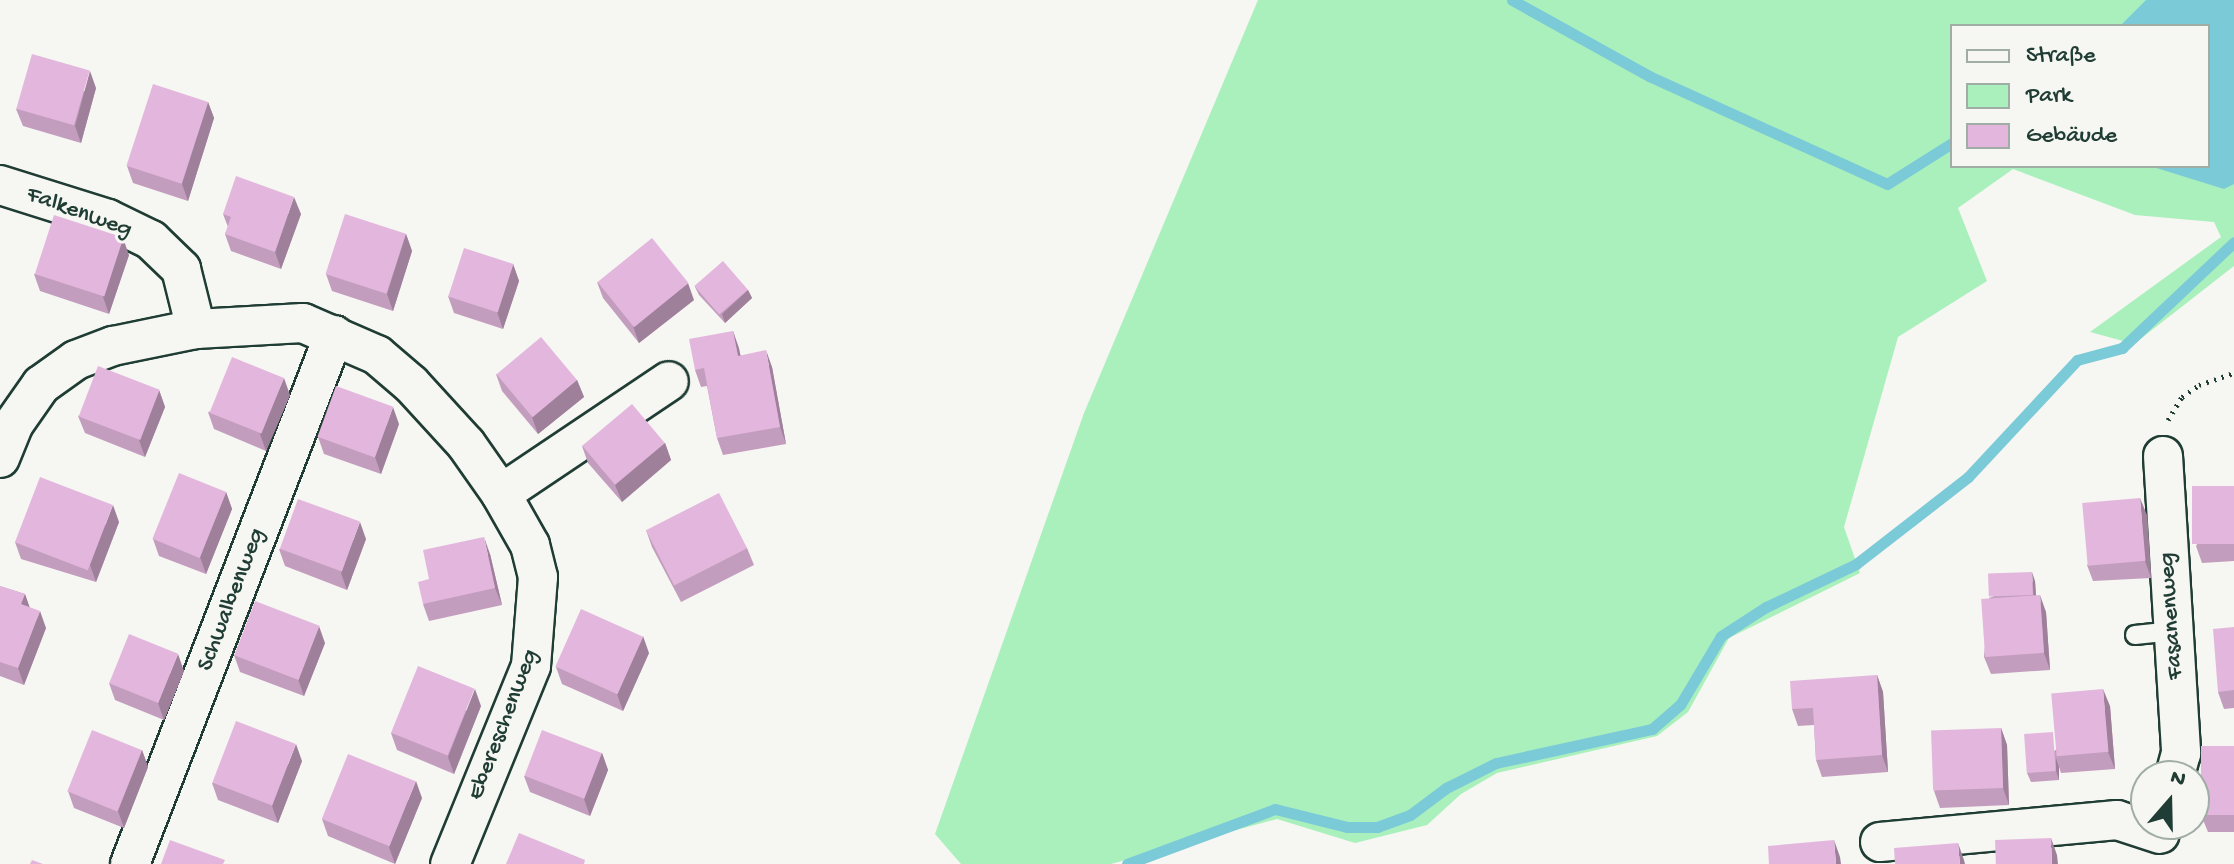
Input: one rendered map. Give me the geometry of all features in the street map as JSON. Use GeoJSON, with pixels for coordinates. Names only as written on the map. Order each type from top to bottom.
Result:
{"type":"FeatureCollection","features":[{"type":"Feature","properties":{"kind":"street","name":"Falkenweg"},"geometry":{"type":"LineString","coordinates":[[0,185],[108,219],[151,240],[181,269],[196,329]]}},
{"type":"Feature","properties":{"kind":"street","name":"Ebereschenweg"},"geometry":{"type":"LineString","coordinates":[[0,458],[13,425],[41,385],[76,360],[113,346],[196,329],[303,323],[377,355],[411,384],[466,444],[501,494],[530,545],[538,577],[538,629],[531,666],[450,864]]}},
{"type":"Feature","properties":{"kind":"street","name":"Schwalbenweg"},"geometry":{"type":"LineString","coordinates":[[130,864],[334,335]]}},
{"type":"Feature","properties":{"kind":"street"},"geometry":{"type":"LineString","coordinates":[[501,494],[669,381]]}},
{"type":"Feature","properties":{"kind":"street","name":"Fasanenweg"},"geometry":{"type":"LineString","coordinates":[[2163,456],[2153,633],[2181,753],[2179,760]]}},
{"type":"Feature","properties":{"kind":"street"},"geometry":{"type":"LineString","coordinates":[[1880,842],[2117,820],[2157,841]]}},
{"type":"Feature","properties":{"kind":"path"},"geometry":{"type":"LineString","coordinates":[[2163,456],[2163,430],[2182,397],[2234,373]]}},
{"type":"Feature","properties":{"kind":"green space"},"geometry":{"type":"Polygon","coordinates":[[[1258,0],[2234,0],[2234,266],[2134,344],[2090,332],[2221,237],[2214,222],[2135,215],[2013,169],[1958,208],[1987,281],[1898,337],[1844,527],[1860,573],[1729,638],[1688,712],[1657,736],[1497,773],[1461,794],[1427,825],[1355,843],[1277,819],[1111,864],[961,864],[935,834],[1084,413],[1258,0]]]}},
{"type":"Feature","properties":{"kind":"water"},"geometry":{"type":"Polygon","coordinates":[[[2146,0],[2234,0],[2234,184],[2224,189],[2156,168],[2210,168],[2210,24],[2122,24],[2146,0]]]}},
{"type":"Feature","properties":{"kind":"building"},"geometry":{"type":"Polygon","coordinates":[[[32,54],[90,71],[74,125],[16,109],[32,54]]]}},
{"type":"Feature","properties":{"kind":"building"},"geometry":{"type":"Polygon","coordinates":[[[153,84],[208,102],[182,184],[126,166],[153,84]]]}},
{"type":"Feature","properties":{"kind":"building"},"geometry":{"type":"Polygon","coordinates":[[[236,176],[294,197],[275,252],[225,234],[231,217],[223,214],[236,176]]]}},
{"type":"Feature","properties":{"kind":"building"},"geometry":{"type":"Polygon","coordinates":[[[345,214],[406,234],[386,294],[326,274],[345,214]]]}},
{"type":"Feature","properties":{"kind":"building"},"geometry":{"type":"Polygon","coordinates":[[[54,215],[123,238],[104,297],[35,274],[54,215]]]}},
{"type":"Feature","properties":{"kind":"building"},"geometry":{"type":"Polygon","coordinates":[[[652,238],[689,283],[634,327],[598,282],[652,238]]]}},
{"type":"Feature","properties":{"kind":"building"},"geometry":{"type":"Polygon","coordinates":[[[464,248],[513,264],[498,313],[448,297],[464,248]]]}},
{"type":"Feature","properties":{"kind":"building"},"geometry":{"type":"Polygon","coordinates":[[[723,261],[748,290],[719,315],[694,286],[723,261]]]}},
{"type":"Feature","properties":{"kind":"building"},"geometry":{"type":"Polygon","coordinates":[[[733,331],[738,356],[766,350],[780,427],[717,438],[704,368],[695,370],[689,339],[733,331]]]}},
{"type":"Feature","properties":{"kind":"building"},"geometry":{"type":"Polygon","coordinates":[[[541,337],[577,380],[533,417],[497,374],[541,337]]]}},
{"type":"Feature","properties":{"kind":"building"},"geometry":{"type":"Polygon","coordinates":[[[232,357],[284,378],[261,434],[210,413],[232,357]]]}},
{"type":"Feature","properties":{"kind":"building"},"geometry":{"type":"Polygon","coordinates":[[[98,366],[160,390],[140,440],[79,416],[98,366]]]}},
{"type":"Feature","properties":{"kind":"building"},"geometry":{"type":"Polygon","coordinates":[[[336,386],[393,407],[375,458],[318,437],[336,386]]]}},
{"type":"Feature","properties":{"kind":"building"},"geometry":{"type":"Polygon","coordinates":[[[632,404],[665,443],[615,485],[582,446],[632,404]]]}},
{"type":"Feature","properties":{"kind":"building"},"geometry":{"type":"Polygon","coordinates":[[[179,473],[226,492],[200,558],[152,539],[179,473]]]}},
{"type":"Feature","properties":{"kind":"building"},"geometry":{"type":"Polygon","coordinates":[[[40,477],[113,505],[88,570],[15,542],[40,477]]]}},
{"type":"Feature","properties":{"kind":"building"},"geometry":{"type":"Polygon","coordinates":[[[2192,486],[2234,486],[2234,544],[2192,544],[2192,486]]]}},
{"type":"Feature","properties":{"kind":"building"},"geometry":{"type":"Polygon","coordinates":[[[719,493],[747,548],[674,585],[646,530],[719,493]]]}},
{"type":"Feature","properties":{"kind":"building"},"geometry":{"type":"Polygon","coordinates":[[[2140,498],[2145,561],[2088,566],[2082,503],[2140,498]]]}},
{"type":"Feature","properties":{"kind":"building"},"geometry":{"type":"Polygon","coordinates":[[[298,499],[360,522],[342,571],[280,549],[298,499]]]}},
{"type":"Feature","properties":{"kind":"building"},"geometry":{"type":"Polygon","coordinates":[[[484,537],[495,588],[423,604],[418,582],[429,579],[423,550],[484,537]]]}},
{"type":"Feature","properties":{"kind":"building"},"geometry":{"type":"Polygon","coordinates":[[[2032,572],[2033,595],[1989,597],[1988,574],[2032,572]]]}},
{"type":"Feature","properties":{"kind":"building"},"geometry":{"type":"Polygon","coordinates":[[[0,586],[25,594],[21,604],[40,611],[18,668],[0,662],[0,586]]]}},
{"type":"Feature","properties":{"kind":"building"},"geometry":{"type":"Polygon","coordinates":[[[2040,595],[2044,653],[1985,657],[1981,599],[2040,595]]]}},
{"type":"Feature","properties":{"kind":"building"},"geometry":{"type":"Polygon","coordinates":[[[255,601],[319,626],[299,680],[234,655],[255,601]]]}},
{"type":"Feature","properties":{"kind":"building"},"geometry":{"type":"Polygon","coordinates":[[[581,609],[643,637],[617,694],[555,667],[581,609]]]}},
{"type":"Feature","properties":{"kind":"building"},"geometry":{"type":"Polygon","coordinates":[[[2234,627],[2234,690],[2218,692],[2213,629],[2234,627]]]}},
{"type":"Feature","properties":{"kind":"building"},"geometry":{"type":"Polygon","coordinates":[[[129,634],[178,654],[158,703],[109,683],[129,634]]]}},
{"type":"Feature","properties":{"kind":"building"},"geometry":{"type":"Polygon","coordinates":[[[418,666],[475,689],[448,756],[391,733],[418,666]]]}},
{"type":"Feature","properties":{"kind":"building"},"geometry":{"type":"Polygon","coordinates":[[[1877,675],[1882,755],[1816,760],[1813,708],[1792,709],[1790,681],[1877,675]]]}},
{"type":"Feature","properties":{"kind":"building"},"geometry":{"type":"Polygon","coordinates":[[[2103,689],[2108,752],[2057,756],[2051,694],[2103,689]]]}},
{"type":"Feature","properties":{"kind":"building"},"geometry":{"type":"Polygon","coordinates":[[[236,721],[296,744],[272,806],[212,783],[236,721]]]}},
{"type":"Feature","properties":{"kind":"building"},"geometry":{"type":"Polygon","coordinates":[[[2001,728],[2003,788],[1933,790],[1931,730],[2001,728]]]}},
{"type":"Feature","properties":{"kind":"building"},"geometry":{"type":"Polygon","coordinates":[[[92,730],[142,750],[117,811],[67,791],[92,730]]]}},
{"type":"Feature","properties":{"kind":"building"},"geometry":{"type":"Polygon","coordinates":[[[542,730],[602,753],[584,799],[524,776],[542,730]]]}},
{"type":"Feature","properties":{"kind":"building"},"geometry":{"type":"Polygon","coordinates":[[[2053,732],[2056,771],[2027,773],[2024,734],[2053,732]]]}},
{"type":"Feature","properties":{"kind":"building"},"geometry":{"type":"Polygon","coordinates":[[[2201,746],[2234,746],[2234,815],[2210,815],[2210,760],[2201,760],[2201,746]]]}},
{"type":"Feature","properties":{"kind":"building"},"geometry":{"type":"Polygon","coordinates":[[[348,754],[416,781],[389,846],[322,819],[348,754]]]}},
{"type":"Feature","properties":{"kind":"building"},"geometry":{"type":"Polygon","coordinates":[[[519,833],[585,860],[584,864],[506,864],[519,833]]]}},
{"type":"Feature","properties":{"kind":"building"},"geometry":{"type":"Polygon","coordinates":[[[2051,838],[2052,864],[1996,864],[1995,840],[2051,838]]]}},
{"type":"Feature","properties":{"kind":"building"},"geometry":{"type":"Polygon","coordinates":[[[170,840],[225,860],[223,864],[161,864],[170,840]]]}},
{"type":"Feature","properties":{"kind":"building"},"geometry":{"type":"Polygon","coordinates":[[[1834,840],[1836,864],[1769,864],[1768,846],[1834,840]]]}},
{"type":"Feature","properties":{"kind":"building"},"geometry":{"type":"Polygon","coordinates":[[[1958,843],[1960,864],[1895,864],[1894,848],[1958,843]]]}},
{"type":"Feature","properties":{"kind":"waterway"},"geometry":{"type":"LineString","coordinates":[[1512,0],[1649,76],[1887,184],[1950,144]]}},
{"type":"Feature","properties":{"kind":"waterway"},"geometry":{"type":"LineString","coordinates":[[1127,864],[1275,809],[1347,827],[1377,827],[1410,815],[1446,788],[1496,763],[1652,729],[1680,705],[1721,636],[1766,607],[1856,564],[1968,477],[2077,360],[2122,348],[2234,242]]}}]}
